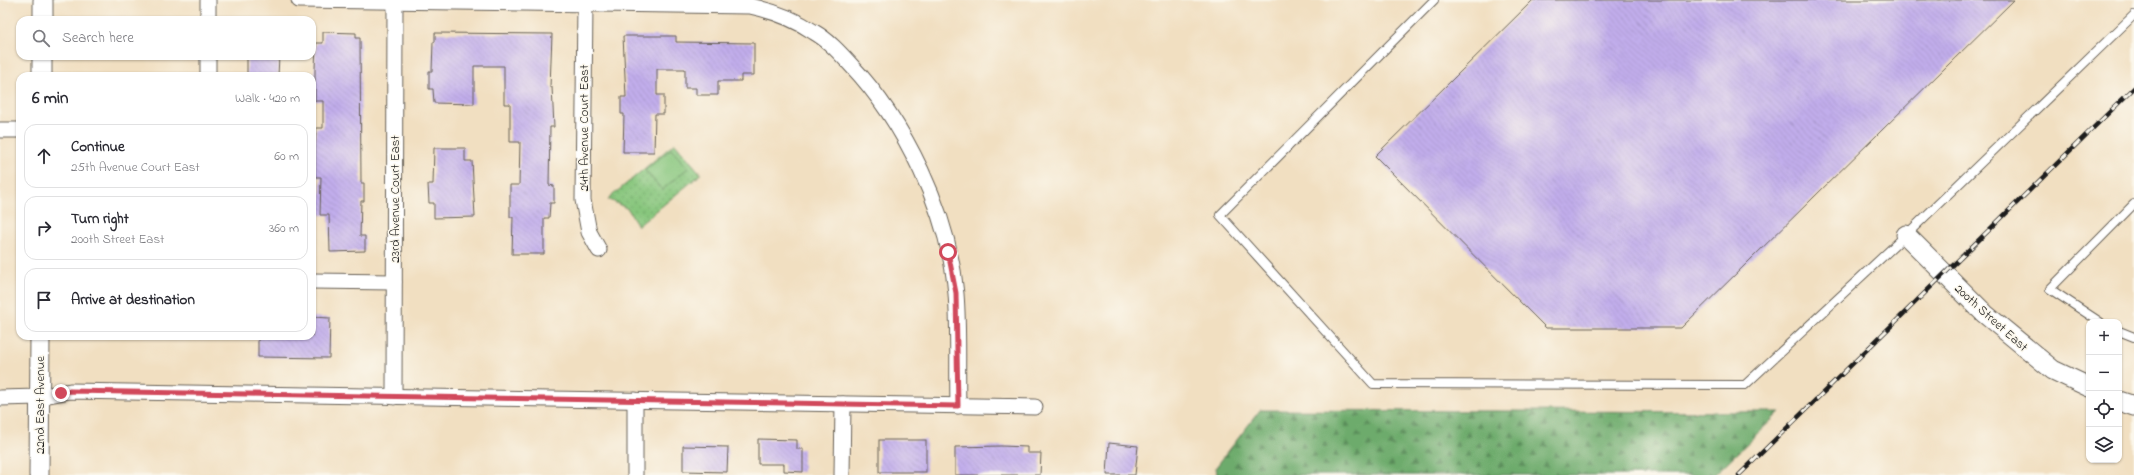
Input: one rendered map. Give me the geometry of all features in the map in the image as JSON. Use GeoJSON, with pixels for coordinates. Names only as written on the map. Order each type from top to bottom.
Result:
{"type":"FeatureCollection","features":[{"type":"Feature","properties":{"kind":"street"},"geometry":{"type":"LineString","coordinates":[[43,0],[43,16]]}},
{"type":"Feature","properties":{"kind":"street"},"geometry":{"type":"LineString","coordinates":[[208,0],[208,16]]}},
{"type":"Feature","properties":{"kind":"street"},"geometry":{"type":"LineString","coordinates":[[299,0],[750,6],[771,10],[815,32],[837,50],[886,107],[912,150],[930,192],[948,252],[956,293],[958,406]]}},
{"type":"Feature","properties":{"kind":"street","name":"23rd Avenue Court East"},"geometry":{"type":"LineString","coordinates":[[394,397],[395,1]]}},
{"type":"Feature","properties":{"kind":"street","name":"24th Avenue Court East"},"geometry":{"type":"LineString","coordinates":[[585,4],[583,200],[590,232],[598,250]]}},
{"type":"Feature","properties":{"kind":"street"},"geometry":{"type":"LineString","coordinates":[[42,60],[42,72]]}},
{"type":"Feature","properties":{"kind":"street"},"geometry":{"type":"LineString","coordinates":[[208,60],[208,72]]}},
{"type":"Feature","properties":{"kind":"street"},"geometry":{"type":"LineString","coordinates":[[0,130],[16,130]]}},
{"type":"Feature","properties":{"kind":"street","name":"200th Street East"},"geometry":{"type":"LineString","coordinates":[[1906,235],[1985,314],[2053,370],[2086,386]]}},
{"type":"Feature","properties":{"kind":"street"},"geometry":{"type":"LineString","coordinates":[[316,281],[394,282]]}},
{"type":"Feature","properties":{"kind":"street","name":"22nd East Avenue"},"geometry":{"type":"LineString","coordinates":[[39,475],[40,340]]}},
{"type":"Feature","properties":{"kind":"street"},"geometry":{"type":"LineString","coordinates":[[0,398],[39,397],[70,391],[1036,407]]}},
{"type":"Feature","properties":{"kind":"street"},"geometry":{"type":"LineString","coordinates":[[635,400],[635,475]]}},
{"type":"Feature","properties":{"kind":"street"},"geometry":{"type":"LineString","coordinates":[[2122,402],[2134,406]]}},
{"type":"Feature","properties":{"kind":"street"},"geometry":{"type":"LineString","coordinates":[[842,475],[843,404]]}},
{"type":"Feature","properties":{"kind":"lane"},"geometry":{"type":"LineString","coordinates":[[1434,0],[1220,215],[1373,384],[1745,385],[1906,235],[2134,15]]}},
{"type":"Feature","properties":{"kind":"lane"},"geometry":{"type":"LineString","coordinates":[[2095,319],[2050,289],[2134,204]]}},
{"type":"Feature","properties":{"kind":"lane"},"geometry":{"type":"LineString","coordinates":[[2122,332],[2134,337]]}},
{"type":"Feature","properties":{"kind":"green space"},"geometry":{"type":"Polygon","coordinates":[[[675,143],[701,174],[638,226],[628,209],[608,199],[675,143]]]}},
{"type":"Feature","properties":{"kind":"green space"},"geometry":{"type":"Polygon","coordinates":[[[671,149],[688,168],[662,190],[645,170],[671,149]]]}},
{"type":"Feature","properties":{"kind":"green space"},"geometry":{"type":"Polygon","coordinates":[[[1260,410],[1780,412],[1714,475],[1217,475],[1216,467],[1260,410]]]}},
{"type":"Feature","properties":{"kind":"building"},"geometry":{"type":"Polygon","coordinates":[[[1533,0],[2014,0],[1681,328],[1546,328],[1375,156],[1533,0]]]}},
{"type":"Feature","properties":{"kind":"building"},"geometry":{"type":"Polygon","coordinates":[[[323,32],[356,33],[356,38],[360,38],[361,183],[364,183],[364,201],[361,201],[360,236],[365,236],[365,251],[330,252],[329,215],[320,215],[321,177],[316,177],[316,128],[323,128],[323,101],[316,101],[315,69],[316,43],[323,43],[323,32]]]}},
{"type":"Feature","properties":{"kind":"building"},"geometry":{"type":"Polygon","coordinates":[[[435,33],[552,34],[550,87],[552,87],[554,127],[550,127],[549,185],[554,186],[554,203],[550,203],[549,218],[544,218],[544,254],[512,254],[513,217],[510,217],[510,185],[519,185],[520,142],[510,142],[510,104],[504,104],[504,66],[474,66],[474,104],[434,103],[433,89],[429,89],[429,71],[432,71],[433,42],[435,42],[435,33]]]}},
{"type":"Feature","properties":{"kind":"building"},"geometry":{"type":"Polygon","coordinates":[[[623,36],[676,36],[676,42],[754,43],[754,75],[741,75],[741,81],[718,81],[718,95],[696,95],[696,88],[685,88],[685,69],[657,69],[657,95],[664,95],[664,114],[655,114],[654,152],[623,152],[624,114],[621,114],[621,97],[626,97],[623,36]]]}},
{"type":"Feature","properties":{"kind":"building"},"geometry":{"type":"Polygon","coordinates":[[[247,60],[279,60],[278,72],[247,72],[247,60]]]}},
{"type":"Feature","properties":{"kind":"building"},"geometry":{"type":"Polygon","coordinates":[[[434,148],[465,148],[465,161],[472,161],[475,217],[434,218],[434,203],[429,203],[428,184],[433,184],[434,148]]]}},
{"type":"Feature","properties":{"kind":"building"},"geometry":{"type":"Polygon","coordinates":[[[316,317],[330,318],[329,358],[258,357],[258,340],[316,340],[316,317]]]}},
{"type":"Feature","properties":{"kind":"building"},"geometry":{"type":"Polygon","coordinates":[[[758,439],[797,440],[797,449],[803,449],[803,472],[784,471],[784,464],[758,464],[758,439]]]}},
{"type":"Feature","properties":{"kind":"building"},"geometry":{"type":"Polygon","coordinates":[[[879,440],[926,440],[926,472],[879,472],[879,440]]]}},
{"type":"Feature","properties":{"kind":"building"},"geometry":{"type":"Polygon","coordinates":[[[1109,443],[1138,446],[1135,475],[1107,475],[1109,443]]]}},
{"type":"Feature","properties":{"kind":"building"},"geometry":{"type":"Polygon","coordinates":[[[683,446],[728,447],[727,472],[683,471],[683,446]]]}},
{"type":"Feature","properties":{"kind":"building"},"geometry":{"type":"Polygon","coordinates":[[[955,447],[1027,447],[1027,453],[1041,453],[1040,475],[955,475],[955,447]]]}},
{"type":"Feature","properties":{"kind":"railway"},"geometry":{"type":"LineString","coordinates":[[1739,475],[2134,88]]}},
{"type":"Feature","properties":{"kind":"route"},"geometry":{"type":"LineString","coordinates":[[61,393],[70,391],[958,406],[956,293],[948,252]]}}]}
